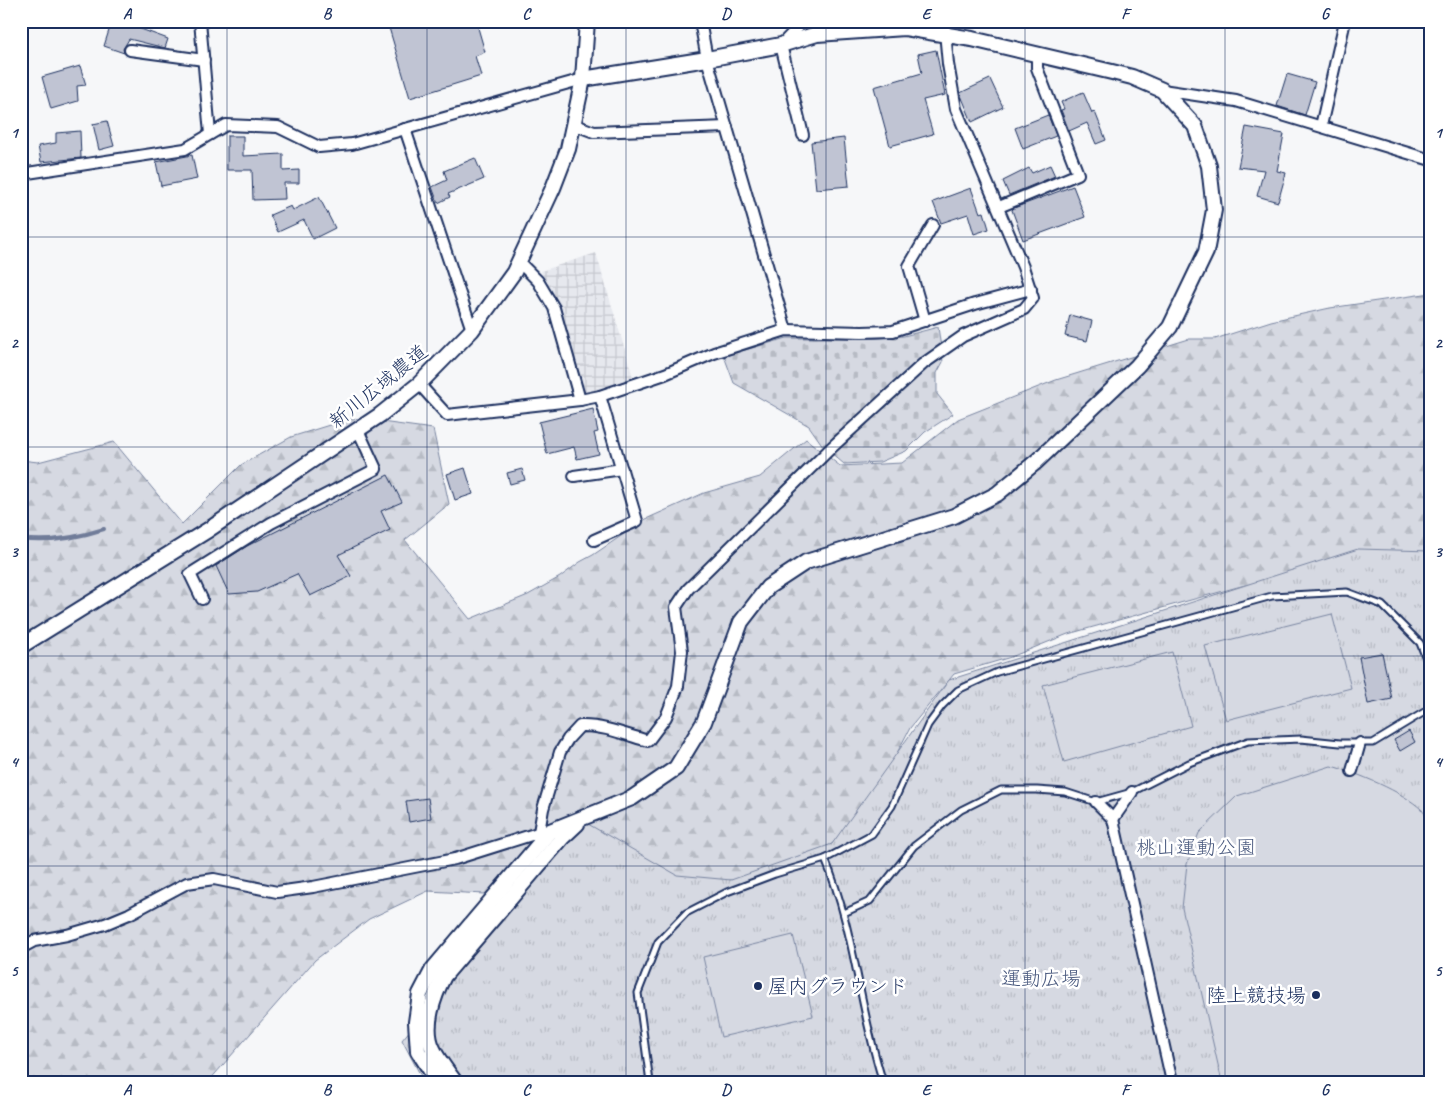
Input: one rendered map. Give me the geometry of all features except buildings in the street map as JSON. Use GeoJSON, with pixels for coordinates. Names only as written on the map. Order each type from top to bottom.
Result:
{"type":"FeatureCollection","features":[{"type":"Feature","properties":{"kind":"street"},"geometry":{"type":"LineString","coordinates":[[200,21],[210,134]]}},
{"type":"Feature","properties":{"kind":"street","name":"新川広域農道"},"geometry":{"type":"LineString","coordinates":[[21,646],[208,530],[358,430],[418,384],[472,330],[519,262],[553,188],[568,149],[582,79],[587,21]]}},
{"type":"Feature","properties":{"kind":"street"},"geometry":{"type":"LineString","coordinates":[[700,21],[707,59],[786,330]]}},
{"type":"Feature","properties":{"kind":"street"},"geometry":{"type":"LineString","coordinates":[[781,45],[804,21]]}},
{"type":"Feature","properties":{"kind":"street"},"geometry":{"type":"LineString","coordinates":[[1321,126],[1345,21]]}},
{"type":"Feature","properties":{"kind":"street"},"geometry":{"type":"LineString","coordinates":[[539,832],[543,809],[560,752],[568,739],[580,726],[596,726],[610,732],[648,741],[666,717],[678,686],[682,651],[676,607],[688,588],[818,461],[917,369],[963,336],[1024,309],[1033,298],[999,207],[956,109],[948,64],[945,27]]}},
{"type":"Feature","properties":{"kind":"street"},"geometry":{"type":"LineString","coordinates":[[21,174],[185,149],[226,125],[278,127],[320,147],[352,144],[582,79],[781,45],[817,34],[858,29],[945,27],[1037,55],[1132,77],[1162,90],[1236,101],[1431,160]]}},
{"type":"Feature","properties":{"kind":"street"},"geometry":{"type":"LineString","coordinates":[[781,45],[802,135]]}},
{"type":"Feature","properties":{"kind":"street"},"geometry":{"type":"LineString","coordinates":[[130,50],[204,60]]}},
{"type":"Feature","properties":{"kind":"street"},"geometry":{"type":"LineString","coordinates":[[999,207],[1078,174],[1037,68],[1037,55]]}},
{"type":"Feature","properties":{"kind":"street"},"geometry":{"type":"LineString","coordinates":[[438,1082],[418,1051],[416,1022],[420,994],[433,969],[550,832],[632,798],[676,768],[704,722],[741,622],[768,587],[806,562],[954,516],[997,494],[1037,461],[1137,366],[1170,327],[1206,252],[1214,210],[1210,166],[1195,126],[1162,90]]}},
{"type":"Feature","properties":{"kind":"street"},"geometry":{"type":"LineString","coordinates":[[573,124],[594,132],[727,127]]}},
{"type":"Feature","properties":{"kind":"street"},"geometry":{"type":"LineString","coordinates":[[404,129],[472,330]]}},
{"type":"Feature","properties":{"kind":"street"},"geometry":{"type":"LineString","coordinates":[[925,321],[909,266],[933,224]]}},
{"type":"Feature","properties":{"kind":"street"},"geometry":{"type":"LineString","coordinates":[[519,262],[538,281],[554,308],[580,400]]}},
{"type":"Feature","properties":{"kind":"street"},"geometry":{"type":"LineString","coordinates":[[418,384],[447,415],[580,400],[600,396],[665,374],[714,354],[786,330],[893,331],[975,304],[1031,289]]}},
{"type":"Feature","properties":{"kind":"street"},"geometry":{"type":"LineString","coordinates":[[594,540],[637,521],[600,396]]}},
{"type":"Feature","properties":{"kind":"street"},"geometry":{"type":"LineString","coordinates":[[202,599],[190,574],[271,523],[376,470],[358,430]]}},
{"type":"Feature","properties":{"kind":"street"},"geometry":{"type":"LineString","coordinates":[[574,476],[622,469]]}},
{"type":"Feature","properties":{"kind":"street"},"geometry":{"type":"LineString","coordinates":[[1352,771],[1360,743]]}},
{"type":"Feature","properties":{"kind":"street"},"geometry":{"type":"LineString","coordinates":[[1113,819],[1132,792]]}},
{"type":"Feature","properties":{"kind":"street"},"geometry":{"type":"LineString","coordinates":[[1096,802],[1113,819],[1172,1082]]}},
{"type":"Feature","properties":{"kind":"street"},"geometry":{"type":"LineString","coordinates":[[21,948],[34,941],[67,935],[105,924],[129,914],[187,883],[214,879],[277,892],[313,888],[455,859],[581,820]]}},
{"type":"Feature","properties":{"kind":"street"},"geometry":{"type":"LineString","coordinates":[[455,1082],[431,1047],[429,1022],[433,998],[444,976],[562,838],[581,820]]}},
{"type":"Feature","properties":{"kind":"lane"},"geometry":{"type":"LineString","coordinates":[[650,1082],[638,993],[658,942],[686,913],[727,892],[775,874],[825,859],[872,834],[892,806],[928,725],[942,706],[958,690],[997,672],[1272,596],[1348,592],[1382,605],[1420,643],[1431,671]]}},
{"type":"Feature","properties":{"kind":"lane"},"geometry":{"type":"LineString","coordinates":[[844,913],[870,901],[914,846],[960,810],[1001,790],[1065,792],[1096,802],[1132,792],[1189,763],[1248,741],[1301,739],[1373,743],[1431,708]]}},
{"type":"Feature","properties":{"kind":"lane"},"geometry":{"type":"LineString","coordinates":[[825,859],[844,913],[883,1082]]}},
{"type":"Feature","properties":{"kind":"shaded area"},"geometry":{"type":"Polygon","coordinates":[[[596,253],[633,377],[585,394],[558,306],[541,271],[596,253]]]}},
{"type":"Feature","properties":{"kind":"green space"},"geometry":{"type":"Polygon","coordinates":[[[1431,293],[1431,565],[1374,562],[1245,585],[1068,634],[1011,657],[954,674],[910,728],[885,776],[832,844],[775,874],[731,880],[522,896],[428,891],[369,919],[315,960],[208,1082],[21,1082],[21,636],[27,634],[21,631],[21,460],[38,462],[114,442],[182,524],[241,465],[291,437],[352,418],[433,429],[449,504],[405,540],[470,619],[528,595],[560,577],[646,519],[704,493],[760,477],[806,439],[840,466],[902,463],[958,419],[1056,380],[1189,339],[1215,339],[1271,321],[1330,308],[1431,293]]]}},
{"type":"Feature","properties":{"kind":"green space"},"geometry":{"type":"Polygon","coordinates":[[[938,327],[943,362],[937,373],[937,394],[953,414],[925,432],[906,451],[880,462],[844,464],[823,446],[809,426],[734,383],[724,356],[787,338],[879,338],[904,336],[938,327]]]}},
{"type":"Feature","properties":{"kind":"green space","name":"桃山運動公園"},"geometry":{"type":"Polygon","coordinates":[[[1358,549],[1431,551],[1431,1082],[424,1082],[402,1040],[581,820],[677,875],[731,880],[832,844],[949,680],[1358,549]]]}},
{"type":"Feature","properties":{"kind":"green space"},"geometry":{"type":"Polygon","coordinates":[[[1332,614],[1351,688],[1226,720],[1205,646],[1332,614]]]}},
{"type":"Feature","properties":{"kind":"green space"},"geometry":{"type":"Polygon","coordinates":[[[1172,652],[1191,726],[1064,762],[1043,685],[1172,652]]]}},
{"type":"Feature","properties":{"kind":"green space","name":"陸上競技場"},"geometry":{"type":"Polygon","coordinates":[[[1331,766],[1366,778],[1404,796],[1422,810],[1431,827],[1431,1082],[1222,1082],[1182,908],[1187,864],[1199,833],[1237,796],[1331,766]]]}},
{"type":"Feature","properties":{"kind":"green space","name":"屋内グラウンド"},"geometry":{"type":"Polygon","coordinates":[[[793,935],[813,1016],[721,1037],[703,957],[793,935]]]}},
{"type":"Feature","properties":{"kind":"waterway"},"geometry":{"type":"LineString","coordinates":[[21,539],[63,538],[104,529]]}},
{"type":"Feature","properties":{"kind":"place","name":"屋内グラウンド"},"geometry":{"type":"Point","coordinates":[758,986]}},
{"type":"Feature","properties":{"kind":"place","name":"陸上競技場"},"geometry":{"type":"Point","coordinates":[1316,995]}},
{"type":"Feature","properties":{"kind":"park label","name":"運動広場"},"geometry":{"type":"Point","coordinates":[1041,978]}}]}
